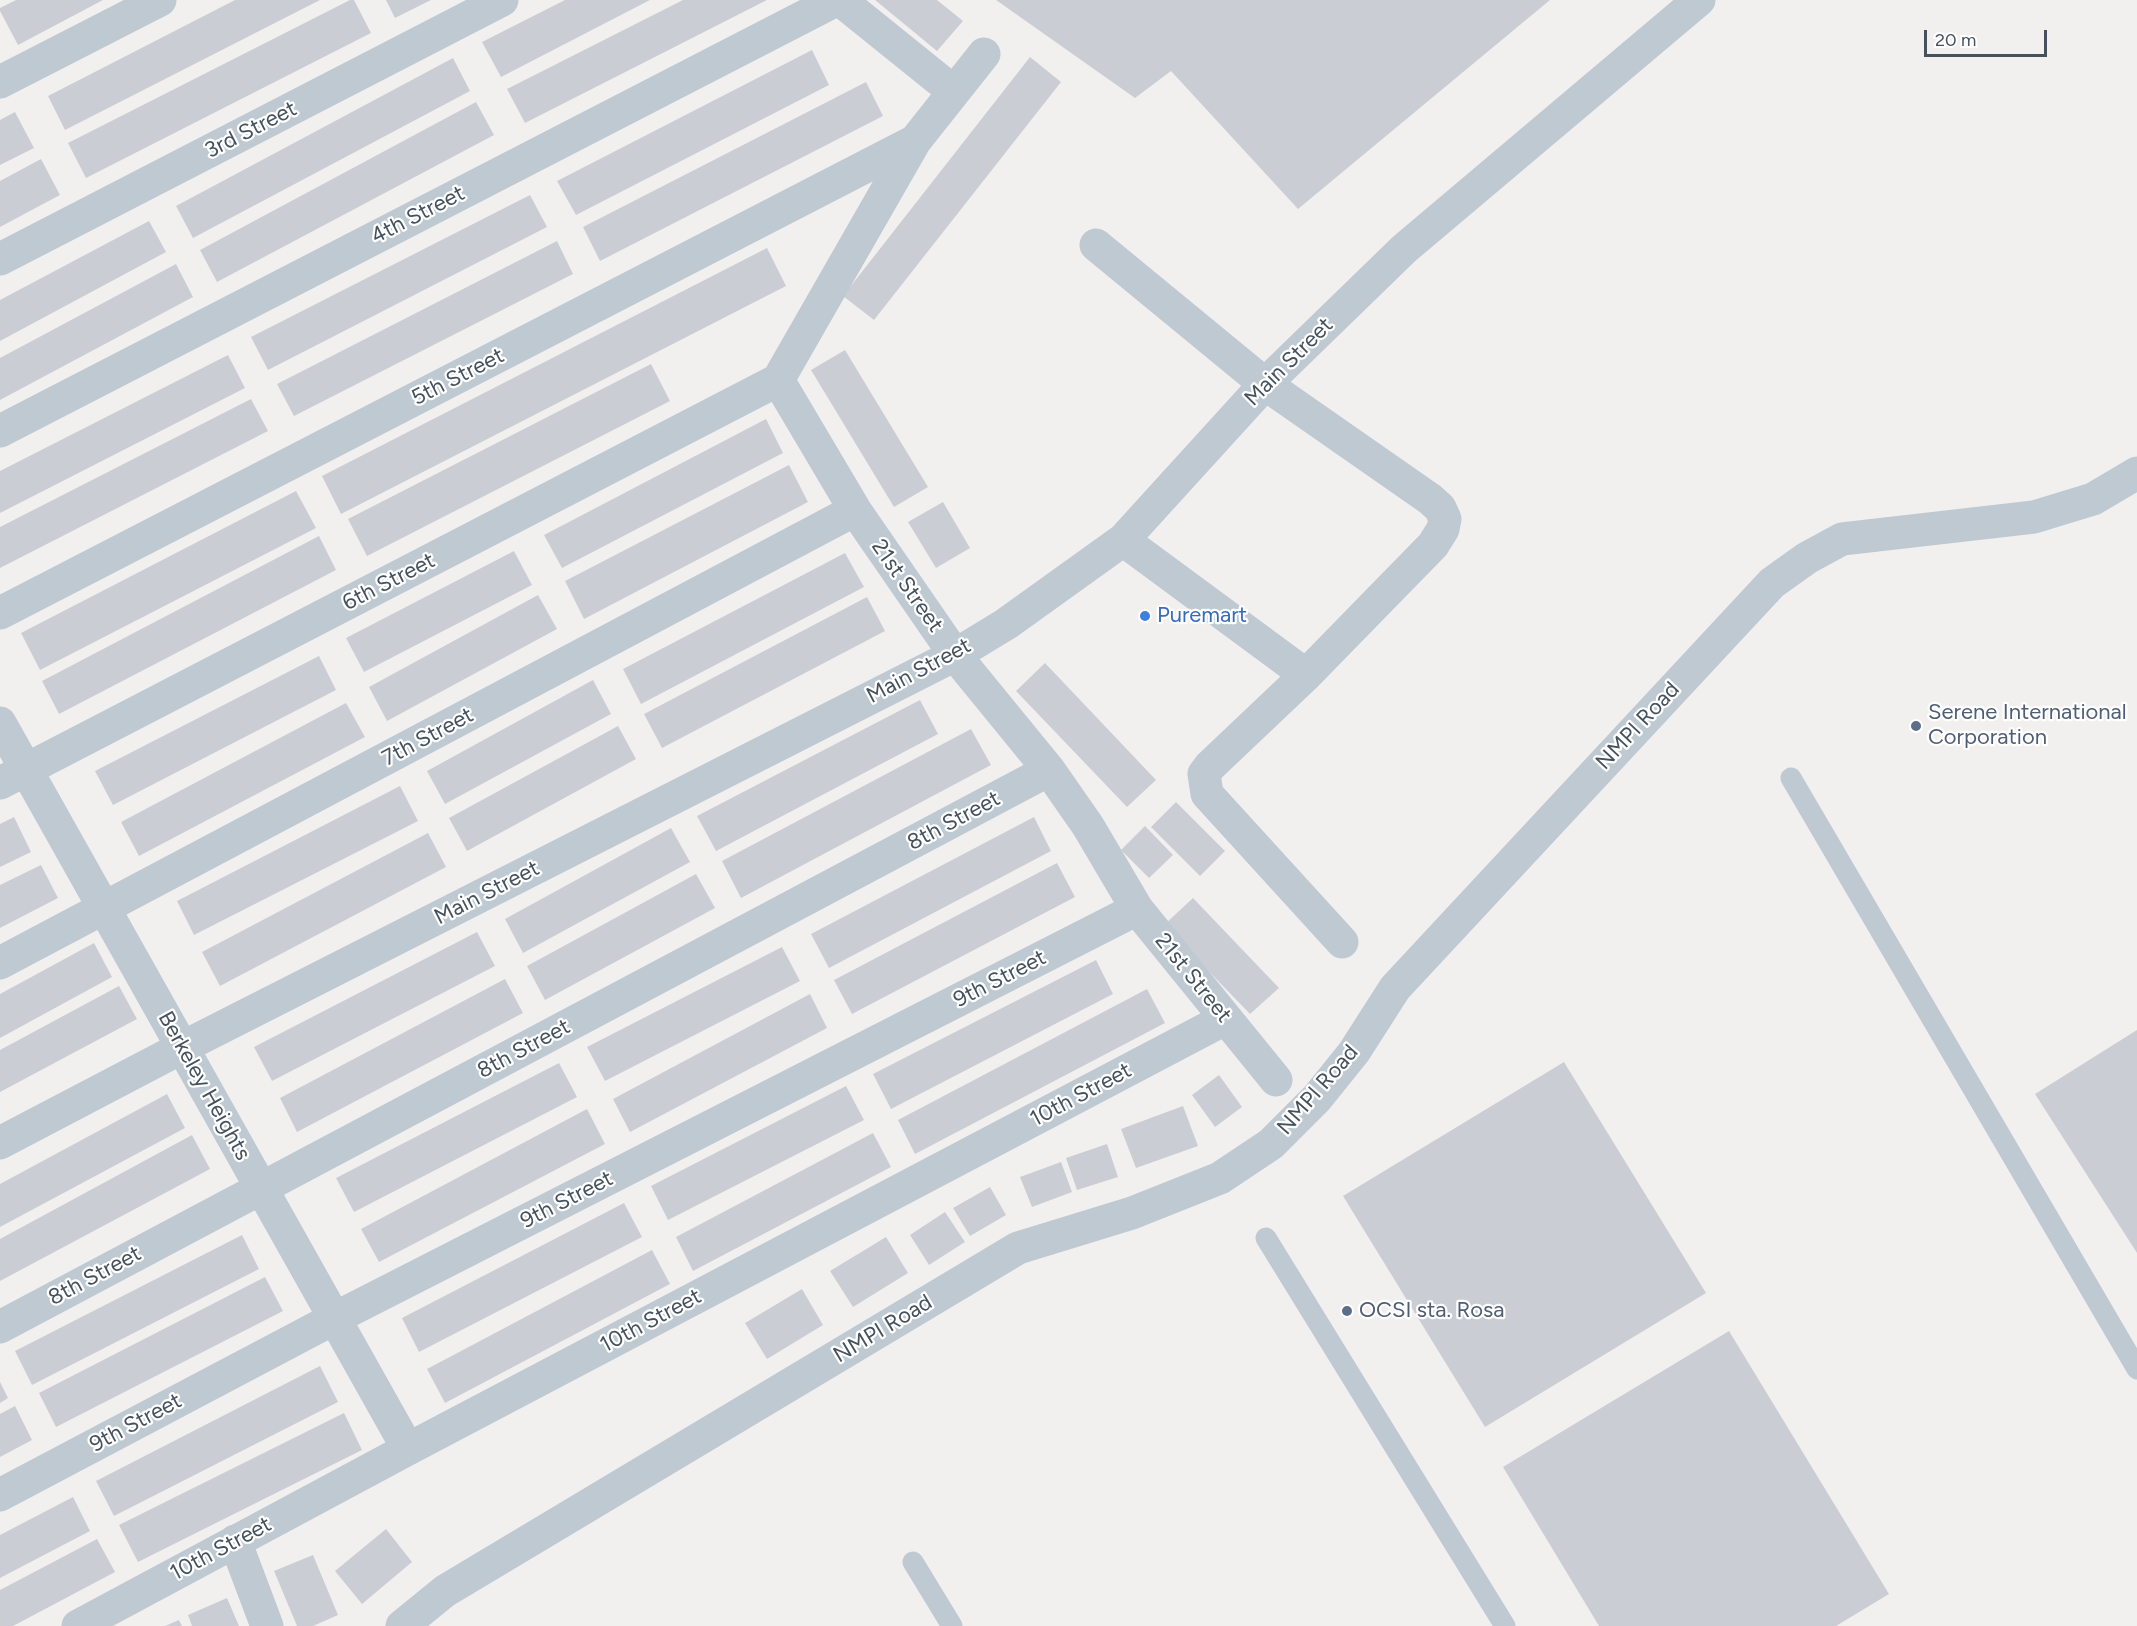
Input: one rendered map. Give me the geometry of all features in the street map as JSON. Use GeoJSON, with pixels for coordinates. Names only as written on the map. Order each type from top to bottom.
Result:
{"type":"FeatureCollection","features":[{"type":"Feature","properties":{"kind":"street"},"geometry":{"type":"LineString","coordinates":[[0,82],[160,0]]}},
{"type":"Feature","properties":{"kind":"street","name":"3rd Street"},"geometry":{"type":"LineString","coordinates":[[0,259],[502,0]]}},
{"type":"Feature","properties":{"kind":"street"},"geometry":{"type":"LineString","coordinates":[[838,0],[953,91]]}},
{"type":"Feature","properties":{"kind":"street","name":"4th Street"},"geometry":{"type":"LineString","coordinates":[[0,431],[838,0]]}},
{"type":"Feature","properties":{"kind":"street","name":"Main Street"},"geometry":{"type":"LineString","coordinates":[[0,1143],[183,1047],[955,655],[1006,624],[1123,540],[1265,384],[1404,249],[1699,0]]}},
{"type":"Feature","properties":{"kind":"street"},"geometry":{"type":"LineString","coordinates":[[778,380],[915,141],[984,54]]}},
{"type":"Feature","properties":{"kind":"street","name":"5th Street"},"geometry":{"type":"LineString","coordinates":[[0,612],[915,141]]}},
{"type":"Feature","properties":{"kind":"street"},"geometry":{"type":"LineString","coordinates":[[1096,245],[1265,384],[1430,499],[1440,507],[1445,519],[1443,529],[1434,545],[1306,675],[1204,774],[1207,794],[1342,942]]}},
{"type":"Feature","properties":{"kind":"street","name":"21st Street"},"geometry":{"type":"LineString","coordinates":[[778,380],[855,510],[955,655],[1048,770],[1088,826],[1137,909],[1276,1080]]}},
{"type":"Feature","properties":{"kind":"street","name":"6th Street"},"geometry":{"type":"LineString","coordinates":[[13,777],[778,380]]}},
{"type":"Feature","properties":{"kind":"street","name":"NMPI Road"},"geometry":{"type":"LineString","coordinates":[[402,1626],[445,1591],[1018,1248],[1132,1214],[1220,1178],[1270,1144],[1332,1080],[1354,1052],[1395,988],[1772,583],[1807,558],[1842,539],[2034,518],[2093,499],[2137,473]]}},
{"type":"Feature","properties":{"kind":"street","name":"7th Street"},"geometry":{"type":"LineString","coordinates":[[0,963],[855,510]]}},
{"type":"Feature","properties":{"kind":"street"},"geometry":{"type":"LineString","coordinates":[[1123,540],[1306,675]]}},
{"type":"Feature","properties":{"kind":"street","name":"Berkeley Heights"},"geometry":{"type":"LineString","coordinates":[[0,723],[13,777],[105,909],[408,1449]]}},
{"type":"Feature","properties":{"kind":"street","name":"8th Street"},"geometry":{"type":"LineString","coordinates":[[0,1327],[1048,770]]}},
{"type":"Feature","properties":{"kind":"street","name":"9th Street"},"geometry":{"type":"LineString","coordinates":[[0,1495],[335,1318],[1137,909]]}},
{"type":"Feature","properties":{"kind":"street","name":"10th Street"},"geometry":{"type":"LineString","coordinates":[[78,1626],[112,1618],[235,1541],[1225,1019]]}},
{"type":"Feature","properties":{"kind":"street"},"geometry":{"type":"LineString","coordinates":[[235,1541],[267,1626]]}},
{"type":"Feature","properties":{"kind":"lane"},"geometry":{"type":"LineString","coordinates":[[1791,778],[2137,1369]]}},
{"type":"Feature","properties":{"kind":"lane"},"geometry":{"type":"LineString","coordinates":[[1266,1238],[1505,1626]]}},
{"type":"Feature","properties":{"kind":"lane"},"geometry":{"type":"LineString","coordinates":[[913,1562],[952,1626]]}},
{"type":"Feature","properties":{"kind":"building"},"geometry":{"type":"Polygon","coordinates":[[[16,0],[103,0],[18,45],[0,11],[0,8],[16,0]]]}},
{"type":"Feature","properties":{"kind":"building"},"geometry":{"type":"Polygon","coordinates":[[[235,0],[320,0],[65,130],[48,96],[235,0]]]}},
{"type":"Feature","properties":{"kind":"building"},"geometry":{"type":"Polygon","coordinates":[[[354,0],[371,33],[86,178],[68,143],[354,0]]]}},
{"type":"Feature","properties":{"kind":"building"},"geometry":{"type":"Polygon","coordinates":[[[386,0],[431,0],[395,18],[386,0]]]}},
{"type":"Feature","properties":{"kind":"building"},"geometry":{"type":"Polygon","coordinates":[[[565,0],[650,0],[501,77],[482,42],[565,0]]]}},
{"type":"Feature","properties":{"kind":"building"},"geometry":{"type":"Polygon","coordinates":[[[683,0],[767,0],[525,123],[507,89],[683,0]]]}},
{"type":"Feature","properties":{"kind":"building"},"geometry":{"type":"Polygon","coordinates":[[[875,0],[937,0],[963,21],[937,51],[875,0]]]}},
{"type":"Feature","properties":{"kind":"building"},"geometry":{"type":"Polygon","coordinates":[[[996,0],[1550,0],[1298,209],[1171,71],[1135,98],[996,0]]]}},
{"type":"Feature","properties":{"kind":"building"},"geometry":{"type":"Polygon","coordinates":[[[812,50],[829,85],[576,215],[557,181],[812,50]]]}},
{"type":"Feature","properties":{"kind":"building"},"geometry":{"type":"Polygon","coordinates":[[[1030,57],[1061,82],[874,320],[843,296],[1030,57]]]}},
{"type":"Feature","properties":{"kind":"building"},"geometry":{"type":"Polygon","coordinates":[[[453,58],[470,91],[193,238],[176,206],[453,58]]]}},
{"type":"Feature","properties":{"kind":"building"},"geometry":{"type":"Polygon","coordinates":[[[866,82],[883,116],[600,261],[583,227],[866,82]]]}},
{"type":"Feature","properties":{"kind":"building"},"geometry":{"type":"Polygon","coordinates":[[[476,102],[494,135],[217,282],[200,250],[476,102]]]}},
{"type":"Feature","properties":{"kind":"building"},"geometry":{"type":"Polygon","coordinates":[[[15,112],[34,148],[0,165],[0,120],[15,112]]]}},
{"type":"Feature","properties":{"kind":"building"},"geometry":{"type":"Polygon","coordinates":[[[41,159],[60,195],[0,227],[0,181],[41,159]]]}},
{"type":"Feature","properties":{"kind":"building"},"geometry":{"type":"Polygon","coordinates":[[[530,195],[547,227],[268,370],[251,337],[530,195]]]}},
{"type":"Feature","properties":{"kind":"building"},"geometry":{"type":"Polygon","coordinates":[[[149,221],[166,252],[0,341],[0,300],[149,221]]]}},
{"type":"Feature","properties":{"kind":"building"},"geometry":{"type":"Polygon","coordinates":[[[557,241],[573,274],[294,416],[277,384],[557,241]]]}},
{"type":"Feature","properties":{"kind":"building"},"geometry":{"type":"Polygon","coordinates":[[[767,248],[786,286],[341,514],[322,476],[767,248]]]}},
{"type":"Feature","properties":{"kind":"building"},"geometry":{"type":"Polygon","coordinates":[[[176,264],[193,297],[0,400],[0,358],[176,264]]]}},
{"type":"Feature","properties":{"kind":"building"},"geometry":{"type":"Polygon","coordinates":[[[845,350],[928,487],[894,507],[811,370],[845,350]]]}},
{"type":"Feature","properties":{"kind":"building"},"geometry":{"type":"Polygon","coordinates":[[[228,355],[245,388],[0,513],[0,471],[228,355]]]}},
{"type":"Feature","properties":{"kind":"building"},"geometry":{"type":"Polygon","coordinates":[[[651,364],[670,401],[367,556],[348,519],[651,364]]]}},
{"type":"Feature","properties":{"kind":"building"},"geometry":{"type":"Polygon","coordinates":[[[251,399],[268,431],[0,568],[0,527],[251,399]]]}},
{"type":"Feature","properties":{"kind":"building"},"geometry":{"type":"Polygon","coordinates":[[[766,419],[783,453],[562,568],[544,535],[766,419]]]}},
{"type":"Feature","properties":{"kind":"building"},"geometry":{"type":"Polygon","coordinates":[[[789,465],[808,502],[584,619],[565,581],[789,465]]]}},
{"type":"Feature","properties":{"kind":"building"},"geometry":{"type":"Polygon","coordinates":[[[296,491],[316,528],[40,670],[21,633],[296,491]]]}},
{"type":"Feature","properties":{"kind":"building"},"geometry":{"type":"Polygon","coordinates":[[[943,502],[970,548],[936,568],[908,522],[943,502]]]}},
{"type":"Feature","properties":{"kind":"building"},"geometry":{"type":"Polygon","coordinates":[[[319,536],[336,570],[59,714],[42,681],[319,536]]]}},
{"type":"Feature","properties":{"kind":"building"},"geometry":{"type":"Polygon","coordinates":[[[514,551],[532,585],[364,672],[346,638],[514,551]]]}},
{"type":"Feature","properties":{"kind":"building"},"geometry":{"type":"Polygon","coordinates":[[[845,553],[864,587],[641,704],[623,669],[845,553]]]}},
{"type":"Feature","properties":{"kind":"building"},"geometry":{"type":"Polygon","coordinates":[[[538,595],[557,629],[387,721],[369,687],[538,595]]]}},
{"type":"Feature","properties":{"kind":"building"},"geometry":{"type":"Polygon","coordinates":[[[867,597],[885,631],[662,748],[644,714],[867,597]]]}},
{"type":"Feature","properties":{"kind":"building"},"geometry":{"type":"Polygon","coordinates":[[[319,656],[336,690],[113,805],[95,771],[319,656]]]}},
{"type":"Feature","properties":{"kind":"building"},"geometry":{"type":"Polygon","coordinates":[[[1045,663],[1156,780],[1127,807],[1016,691],[1045,663]]]}},
{"type":"Feature","properties":{"kind":"building"},"geometry":{"type":"Polygon","coordinates":[[[593,680],[611,714],[445,804],[427,771],[593,680]]]}},
{"type":"Feature","properties":{"kind":"building"},"geometry":{"type":"Polygon","coordinates":[[[920,700],[938,734],[716,851],[697,816],[920,700]]]}},
{"type":"Feature","properties":{"kind":"building"},"geometry":{"type":"Polygon","coordinates":[[[346,703],[365,737],[139,856],[121,822],[346,703]]]}},
{"type":"Feature","properties":{"kind":"building"},"geometry":{"type":"Polygon","coordinates":[[[618,726],[636,759],[467,851],[449,818],[618,726]]]}},
{"type":"Feature","properties":{"kind":"building"},"geometry":{"type":"Polygon","coordinates":[[[971,729],[991,765],[741,898],[722,861],[971,729]]]}},
{"type":"Feature","properties":{"kind":"building"},"geometry":{"type":"Polygon","coordinates":[[[400,786],[418,821],[194,935],[177,901],[400,786]]]}},
{"type":"Feature","properties":{"kind":"building"},"geometry":{"type":"Polygon","coordinates":[[[1176,802],[1225,851],[1200,876],[1151,827],[1176,802]]]}},
{"type":"Feature","properties":{"kind":"building"},"geometry":{"type":"Polygon","coordinates":[[[14,817],[31,852],[0,867],[0,824],[14,817]]]}},
{"type":"Feature","properties":{"kind":"building"},"geometry":{"type":"Polygon","coordinates":[[[1034,817],[1051,851],[829,968],[811,934],[1034,817]]]}},
{"type":"Feature","properties":{"kind":"building"},"geometry":{"type":"Polygon","coordinates":[[[1145,826],[1173,855],[1149,878],[1121,850],[1145,826]]]}},
{"type":"Feature","properties":{"kind":"building"},"geometry":{"type":"Polygon","coordinates":[[[671,828],[690,862],[523,953],[505,919],[671,828]]]}},
{"type":"Feature","properties":{"kind":"building"},"geometry":{"type":"Polygon","coordinates":[[[428,833],[446,867],[220,986],[202,952],[428,833]]]}},
{"type":"Feature","properties":{"kind":"building"},"geometry":{"type":"Polygon","coordinates":[[[1057,863],[1075,897],[852,1014],[834,980],[1057,863]]]}},
{"type":"Feature","properties":{"kind":"building"},"geometry":{"type":"Polygon","coordinates":[[[41,865],[58,898],[0,928],[0,885],[41,865]]]}},
{"type":"Feature","properties":{"kind":"building"},"geometry":{"type":"Polygon","coordinates":[[[696,874],[715,908],[545,1000],[527,966],[696,874]]]}},
{"type":"Feature","properties":{"kind":"building"},"geometry":{"type":"Polygon","coordinates":[[[1193,898],[1279,988],[1250,1014],[1164,925],[1193,898]]]}},
{"type":"Feature","properties":{"kind":"building"},"geometry":{"type":"Polygon","coordinates":[[[477,932],[495,966],[272,1081],[254,1047],[477,932]]]}},
{"type":"Feature","properties":{"kind":"building"},"geometry":{"type":"Polygon","coordinates":[[[94,943],[112,977],[0,1038],[0,994],[94,943]]]}},
{"type":"Feature","properties":{"kind":"building"},"geometry":{"type":"Polygon","coordinates":[[[782,947],[800,981],[605,1081],[587,1047],[782,947]]]}},
{"type":"Feature","properties":{"kind":"building"},"geometry":{"type":"Polygon","coordinates":[[[1096,960],[1113,994],[891,1109],[873,1074],[1096,960]]]}},
{"type":"Feature","properties":{"kind":"building"},"geometry":{"type":"Polygon","coordinates":[[[505,979],[523,1013],[297,1132],[280,1098],[505,979]]]}},
{"type":"Feature","properties":{"kind":"building"},"geometry":{"type":"Polygon","coordinates":[[[119,986],[137,1019],[0,1092],[0,1050],[119,986]]]}},
{"type":"Feature","properties":{"kind":"building"},"geometry":{"type":"Polygon","coordinates":[[[1147,989],[1165,1023],[915,1154],[898,1120],[1147,989]]]}},
{"type":"Feature","properties":{"kind":"building"},"geometry":{"type":"Polygon","coordinates":[[[810,994],[827,1028],[630,1132],[613,1099],[810,994]]]}},
{"type":"Feature","properties":{"kind":"building"},"geometry":{"type":"Polygon","coordinates":[[[2137,1030],[2137,1253],[2035,1094],[2137,1030]]]}},
{"type":"Feature","properties":{"kind":"building"},"geometry":{"type":"Polygon","coordinates":[[[1564,1062],[1706,1293],[1485,1427],[1343,1196],[1564,1062]]]}},
{"type":"Feature","properties":{"kind":"building"},"geometry":{"type":"Polygon","coordinates":[[[559,1063],[577,1097],[354,1212],[336,1178],[559,1063]]]}},
{"type":"Feature","properties":{"kind":"building"},"geometry":{"type":"Polygon","coordinates":[[[1219,1075],[1242,1107],[1215,1127],[1192,1095],[1219,1075]]]}},
{"type":"Feature","properties":{"kind":"building"},"geometry":{"type":"Polygon","coordinates":[[[846,1086],[864,1120],[668,1220],[651,1186],[846,1086]]]}},
{"type":"Feature","properties":{"kind":"building"},"geometry":{"type":"Polygon","coordinates":[[[167,1094],[185,1128],[0,1227],[0,1184],[167,1094]]]}},
{"type":"Feature","properties":{"kind":"building"},"geometry":{"type":"Polygon","coordinates":[[[1183,1106],[1198,1146],[1136,1168],[1121,1129],[1183,1106]]]}},
{"type":"Feature","properties":{"kind":"building"},"geometry":{"type":"Polygon","coordinates":[[[587,1109],[605,1144],[379,1262],[361,1229],[587,1109]]]}},
{"type":"Feature","properties":{"kind":"building"},"geometry":{"type":"Polygon","coordinates":[[[873,1133],[891,1167],[693,1271],[676,1237],[873,1133]]]}},
{"type":"Feature","properties":{"kind":"building"},"geometry":{"type":"Polygon","coordinates":[[[192,1135],[210,1169],[0,1281],[0,1239],[192,1135]]]}},
{"type":"Feature","properties":{"kind":"building"},"geometry":{"type":"Polygon","coordinates":[[[1107,1144],[1118,1177],[1077,1190],[1066,1158],[1107,1144]]]}},
{"type":"Feature","properties":{"kind":"building"},"geometry":{"type":"Polygon","coordinates":[[[1061,1162],[1072,1192],[1032,1207],[1020,1177],[1061,1162]]]}},
{"type":"Feature","properties":{"kind":"building"},"geometry":{"type":"Polygon","coordinates":[[[990,1187],[1006,1215],[970,1236],[953,1208],[990,1187]]]}},
{"type":"Feature","properties":{"kind":"building"},"geometry":{"type":"Polygon","coordinates":[[[624,1203],[642,1237],[419,1352],[402,1318],[624,1203]]]}},
{"type":"Feature","properties":{"kind":"building"},"geometry":{"type":"Polygon","coordinates":[[[945,1212],[965,1242],[929,1265],[910,1235],[945,1212]]]}},
{"type":"Feature","properties":{"kind":"building"},"geometry":{"type":"Polygon","coordinates":[[[242,1235],[259,1269],[32,1385],[15,1351],[242,1235]]]}},
{"type":"Feature","properties":{"kind":"building"},"geometry":{"type":"Polygon","coordinates":[[[886,1237],[908,1273],[853,1307],[830,1271],[886,1237]]]}},
{"type":"Feature","properties":{"kind":"building"},"geometry":{"type":"Polygon","coordinates":[[[652,1250],[670,1284],[445,1403],[427,1369],[652,1250]]]}},
{"type":"Feature","properties":{"kind":"building"},"geometry":{"type":"Polygon","coordinates":[[[265,1277],[283,1311],[56,1427],[39,1393],[265,1277]]]}},
{"type":"Feature","properties":{"kind":"building"},"geometry":{"type":"Polygon","coordinates":[[[802,1289],[823,1325],[767,1359],[745,1323],[802,1289]]]}},
{"type":"Feature","properties":{"kind":"building"},"geometry":{"type":"Polygon","coordinates":[[[1729,1331],[1889,1594],[1836,1626],[1599,1626],[1503,1467],[1729,1331]]]}},
{"type":"Feature","properties":{"kind":"building"},"geometry":{"type":"Polygon","coordinates":[[[320,1366],[338,1402],[114,1516],[96,1481],[320,1366]]]}},
{"type":"Feature","properties":{"kind":"building"},"geometry":{"type":"Polygon","coordinates":[[[0,1382],[8,1398],[0,1403],[0,1382]]]}},
{"type":"Feature","properties":{"kind":"building"},"geometry":{"type":"Polygon","coordinates":[[[15,1406],[32,1440],[0,1457],[0,1414],[15,1406]]]}},
{"type":"Feature","properties":{"kind":"building"},"geometry":{"type":"Polygon","coordinates":[[[344,1413],[362,1450],[138,1562],[119,1525],[344,1413]]]}},
{"type":"Feature","properties":{"kind":"building"},"geometry":{"type":"Polygon","coordinates":[[[73,1497],[90,1531],[0,1578],[0,1535],[73,1497]]]}},
{"type":"Feature","properties":{"kind":"building"},"geometry":{"type":"Polygon","coordinates":[[[386,1529],[412,1562],[362,1604],[335,1571],[386,1529]]]}},
{"type":"Feature","properties":{"kind":"building"},"geometry":{"type":"Polygon","coordinates":[[[97,1539],[115,1572],[13,1626],[0,1626],[0,1590],[97,1539]]]}},
{"type":"Feature","properties":{"kind":"building"},"geometry":{"type":"Polygon","coordinates":[[[313,1555],[338,1615],[313,1626],[297,1626],[274,1571],[313,1555]]]}},
{"type":"Feature","properties":{"kind":"building"},"geometry":{"type":"Polygon","coordinates":[[[227,1598],[239,1626],[192,1626],[188,1615],[227,1598]]]}},
{"type":"Feature","properties":{"kind":"building"},"geometry":{"type":"Polygon","coordinates":[[[179,1620],[182,1626],[165,1626],[179,1620]]]}},
{"type":"Feature","properties":{"kind":"place","name":"Puremart"},"geometry":{"type":"Point","coordinates":[1145,616]}},
{"type":"Feature","properties":{"kind":"place","name":"Serene International Corporation"},"geometry":{"type":"Point","coordinates":[1916,726]}},
{"type":"Feature","properties":{"kind":"place","name":"OCSI sta. Rosa"},"geometry":{"type":"Point","coordinates":[1347,1311]}}]}
